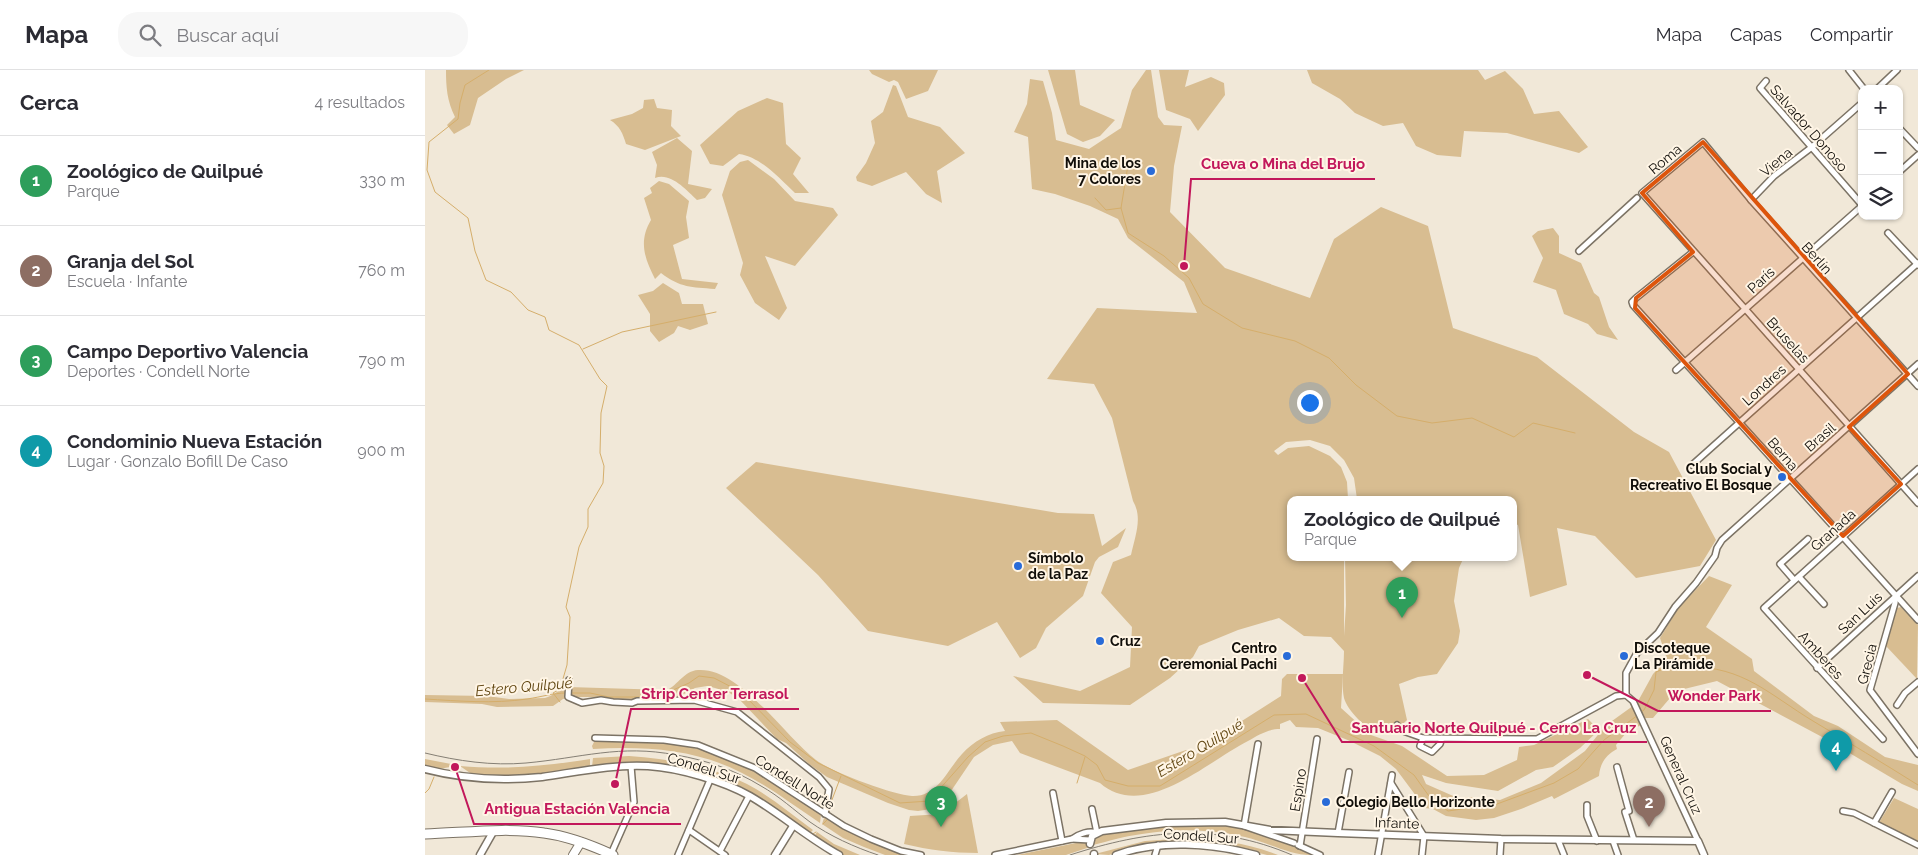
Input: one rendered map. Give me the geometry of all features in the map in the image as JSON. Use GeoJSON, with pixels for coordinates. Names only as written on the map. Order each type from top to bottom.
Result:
{"type":"FeatureCollection","features":[{"type":"Feature","properties":{"kind":"main road"},"geometry":{"type":"LineString","coordinates":[[425,834],[542,832],[563,836],[612,854]]}},
{"type":"Feature","properties":{"kind":"main road"},"geometry":{"type":"LineString","coordinates":[[573,855],[581,842]]}},
{"type":"Feature","properties":{"kind":"street"},"geometry":{"type":"LineString","coordinates":[[1849,70],[1861,85]]}},
{"type":"Feature","properties":{"kind":"street"},"geometry":{"type":"LineString","coordinates":[[1881,85],[1897,70]]}},
{"type":"Feature","properties":{"kind":"street","name":"Salvador Donoso"},"geometry":{"type":"LineString","coordinates":[[1766,81],[1760,88],[1858,201]]}},
{"type":"Feature","properties":{"kind":"street","name":"Viena"},"geometry":{"type":"LineString","coordinates":[[1751,200],[1774,176],[1812,147],[1858,107]]}},
{"type":"Feature","properties":{"kind":"street"},"geometry":{"type":"LineString","coordinates":[[1901,130],[1918,148]]}},
{"type":"Feature","properties":{"kind":"street","name":"Roma"},"geometry":{"type":"LineString","coordinates":[[1642,193],[1703,142]]}},
{"type":"Feature","properties":{"kind":"street","name":"Berlín"},"geometry":{"type":"LineString","coordinates":[[1703,142],[1802,258],[1918,386]]}},
{"type":"Feature","properties":{"kind":"street"},"geometry":{"type":"LineString","coordinates":[[1903,168],[1918,155]]}},
{"type":"Feature","properties":{"kind":"street","name":"Bruselas"},"geometry":{"type":"LineString","coordinates":[[1642,193],[1918,502]]}},
{"type":"Feature","properties":{"kind":"street"},"geometry":{"type":"LineString","coordinates":[[1579,251],[1637,198]]}},
{"type":"Feature","properties":{"kind":"street","name":"París"},"geometry":{"type":"LineString","coordinates":[[1676,370],[1858,209]]}},
{"type":"Feature","properties":{"kind":"street"},"geometry":{"type":"LineString","coordinates":[[1888,233],[1918,264]]}},
{"type":"Feature","properties":{"kind":"street","name":"Berna"},"geometry":{"type":"LineString","coordinates":[[1693,252],[1632,302],[1635,308],[1918,620]]}},
{"type":"Feature","properties":{"kind":"street","name":"Londres"},"geometry":{"type":"LineString","coordinates":[[1692,465],[1855,317],[1918,264]]}},
{"type":"Feature","properties":{"kind":"street","name":"Brasil"},"geometry":{"type":"LineString","coordinates":[[1627,695],[1626,673],[1637,653],[1658,633],[1675,607],[1696,583],[1715,556],[1722,540],[1918,364]]}},
{"type":"Feature","properties":{"kind":"street","name":"Granada"},"geometry":{"type":"LineString","coordinates":[[1764,608],[1918,469]]}},
{"type":"Feature","properties":{"kind":"street"},"geometry":{"type":"LineString","coordinates":[[1808,539],[1780,564],[1824,604]]}},
{"type":"Feature","properties":{"kind":"street","name":"San Luis"},"geometry":{"type":"LineString","coordinates":[[1817,668],[1918,576]]}},
{"type":"Feature","properties":{"kind":"street","name":"Grecia"},"geometry":{"type":"LineString","coordinates":[[1896,595],[1870,690],[1918,754]]}},
{"type":"Feature","properties":{"kind":"street","name":"Amberes"},"geometry":{"type":"LineString","coordinates":[[1764,608],[1883,739]]}},
{"type":"Feature","properties":{"kind":"street"},"geometry":{"type":"LineString","coordinates":[[569,680],[569,697],[582,703],[601,700],[632,703],[637,701],[694,700],[737,712],[819,777],[829,788],[825,814]]}},
{"type":"Feature","properties":{"kind":"street"},"geometry":{"type":"LineString","coordinates":[[1897,705],[1905,694],[1918,682]]}},
{"type":"Feature","properties":{"kind":"street"},"geometry":{"type":"LineString","coordinates":[[1397,725],[1403,731],[1423,738],[1482,737],[1537,739],[1616,696],[1627,695]]}},
{"type":"Feature","properties":{"kind":"street","name":"General Cruz"},"geometry":{"type":"LineString","coordinates":[[1627,695],[1633,701],[1704,855]]}},
{"type":"Feature","properties":{"kind":"street","name":"Condell Norte"},"geometry":{"type":"LineString","coordinates":[[595,738],[664,740],[698,745],[755,768],[825,814],[871,839],[901,851],[921,855]]}},
{"type":"Feature","properties":{"kind":"street"},"geometry":{"type":"LineString","coordinates":[[1423,738],[1420,746],[1432,752],[1440,744],[1442,738]]}},
{"type":"Feature","properties":{"kind":"street","name":"Espino"},"geometry":{"type":"LineString","coordinates":[[1300,846],[1317,739]]}},
{"type":"Feature","properties":{"kind":"street"},"geometry":{"type":"LineString","coordinates":[[1258,744],[1244,826],[1320,855]]}},
{"type":"Feature","properties":{"kind":"street"},"geometry":{"type":"LineString","coordinates":[[612,854],[634,802],[631,766]]}},
{"type":"Feature","properties":{"kind":"street","name":"Condell Sur"},"geometry":{"type":"LineString","coordinates":[[425,769],[464,776],[504,779],[631,766],[666,768],[710,780],[749,796],[839,855]]}},
{"type":"Feature","properties":{"kind":"street"},"geometry":{"type":"LineString","coordinates":[[1617,767],[1629,811],[1625,812],[1634,840]]}},
{"type":"Feature","properties":{"kind":"street"},"geometry":{"type":"LineString","coordinates":[[1338,833],[1349,772]]}},
{"type":"Feature","properties":{"kind":"street"},"geometry":{"type":"LineString","coordinates":[[1378,855],[1392,775]]}},
{"type":"Feature","properties":{"kind":"street"},"geometry":{"type":"LineString","coordinates":[[678,855],[710,780]]}},
{"type":"Feature","properties":{"kind":"street"},"geometry":{"type":"LineString","coordinates":[[1391,783],[1424,836],[1422,855]]}},
{"type":"Feature","properties":{"kind":"street"},"geometry":{"type":"LineString","coordinates":[[1874,823],[1892,792]]}},
{"type":"Feature","properties":{"kind":"street"},"geometry":{"type":"LineString","coordinates":[[1053,793],[1062,841]]}},
{"type":"Feature","properties":{"kind":"street"},"geometry":{"type":"LineString","coordinates":[[720,852],[749,796]]}},
{"type":"Feature","properties":{"kind":"street"},"geometry":{"type":"LineString","coordinates":[[1587,805],[1587,816],[1597,841]]}},
{"type":"Feature","properties":{"kind":"street"},"geometry":{"type":"LineString","coordinates":[[1093,809],[1097,833]]}},
{"type":"Feature","properties":{"kind":"street"},"geometry":{"type":"LineString","coordinates":[[1843,811],[1854,813],[1918,845]]}},
{"type":"Feature","properties":{"kind":"street","name":"Infante"},"geometry":{"type":"LineString","coordinates":[[995,855],[1072,839],[1090,842],[1092,836],[1097,833],[1166,823],[1225,822],[1270,830],[1381,835],[1597,841],[1698,841]]}},
{"type":"Feature","properties":{"kind":"street"},"geometry":{"type":"LineString","coordinates":[[775,855],[793,826]]}},
{"type":"Feature","properties":{"kind":"street"},"geometry":{"type":"LineString","coordinates":[[689,830],[725,855]]}},
{"type":"Feature","properties":{"kind":"street"},"geometry":{"type":"LineString","coordinates":[[1270,830],[1275,835],[1294,844]]}},
{"type":"Feature","properties":{"kind":"street","name":"Infante"},"geometry":{"type":"LineString","coordinates":[[1072,839],[1078,835],[1093,831],[1097,833]]}},
{"type":"Feature","properties":{"kind":"street"},"geometry":{"type":"LineString","coordinates":[[480,855],[493,832]]}},
{"type":"Feature","properties":{"kind":"street"},"geometry":{"type":"LineString","coordinates":[[1500,855],[1501,839]]}},
{"type":"Feature","properties":{"kind":"street"},"geometry":{"type":"LineString","coordinates":[[1558,840],[1564,855]]}},
{"type":"Feature","properties":{"kind":"street"},"geometry":{"type":"LineString","coordinates":[[1613,841],[1618,855]]}},
{"type":"Feature","properties":{"kind":"street"},"geometry":{"type":"LineString","coordinates":[[1155,855],[1158,845]]}},
{"type":"Feature","properties":{"kind":"street","name":"Condell Sur"},"geometry":{"type":"LineString","coordinates":[[1116,855],[1130,850],[1158,845],[1237,850],[1256,855]]}},
{"type":"Feature","properties":{"kind":"highlighted area"},"geometry":{"type":"Polygon","coordinates":[[[1703,142],[1908,374],[1849,427],[1901,484],[1843,536],[1635,308],[1636,298],[1693,252],[1642,193],[1703,142]]]}},
{"type":"Feature","properties":{"kind":"shaded area"},"geometry":{"type":"Polygon","coordinates":[[[446,70],[524,70],[506,79],[478,98],[470,125],[454,134],[447,125],[455,117],[450,105],[446,70]]]}},
{"type":"Feature","properties":{"kind":"shaded area"},"geometry":{"type":"Polygon","coordinates":[[[869,70],[938,70],[928,91],[906,99],[898,82],[894,80],[889,82],[872,74],[869,70]]]}},
{"type":"Feature","properties":{"kind":"shaded area"},"geometry":{"type":"Polygon","coordinates":[[[1048,70],[1075,70],[1080,105],[1115,120],[1100,136],[1083,142],[1067,134],[1048,70]]]}},
{"type":"Feature","properties":{"kind":"shaded area"},"geometry":{"type":"Polygon","coordinates":[[[1146,70],[1151,70],[1158,117],[1164,125],[1182,126],[1174,166],[1170,212],[1225,268],[1310,298],[1334,239],[1381,207],[1428,226],[1453,328],[1537,357],[1634,432],[1669,452],[1716,540],[1700,566],[1636,578],[1595,536],[1557,528],[1567,585],[1530,597],[1517,525],[1517,496],[1357,496],[1354,478],[1344,460],[1330,446],[1310,440],[1286,442],[1274,451],[1278,455],[1288,448],[1309,446],[1330,456],[1341,467],[1347,482],[1348,496],[1287,496],[1287,561],[1344,561],[1344,636],[1346,605],[1345,561],[1462,561],[1459,568],[1454,601],[1460,631],[1458,643],[1437,674],[1418,677],[1399,684],[1407,720],[1395,730],[1384,733],[1369,728],[1358,719],[1344,698],[1344,651],[1331,637],[1304,636],[1279,618],[1238,630],[1199,646],[1193,657],[1170,678],[1130,705],[1043,703],[1013,676],[1080,691],[1130,667],[1132,627],[1101,593],[1113,562],[1131,555],[1138,521],[1112,418],[1094,384],[1047,379],[1097,308],[1197,313],[1184,282],[1128,238],[1118,219],[1090,206],[1055,194],[1032,189],[1028,137],[1014,132],[1027,104],[1030,79],[1043,81],[1052,113],[1056,140],[1089,149],[1121,128],[1132,90],[1146,70]]]}},
{"type":"Feature","properties":{"kind":"shaded area"},"geometry":{"type":"Polygon","coordinates":[[[1159,70],[1189,70],[1185,87],[1211,77],[1224,83],[1225,95],[1198,131],[1190,119],[1166,110],[1159,70]]]}},
{"type":"Feature","properties":{"kind":"shaded area"},"geometry":{"type":"Polygon","coordinates":[[[1307,70],[1478,70],[1485,80],[1505,71],[1523,89],[1534,114],[1559,111],[1588,147],[1579,153],[1507,133],[1464,131],[1461,157],[1437,155],[1416,146],[1403,123],[1383,126],[1355,113],[1340,99],[1312,83],[1307,70]]]}},
{"type":"Feature","properties":{"kind":"shaded area"},"geometry":{"type":"Polygon","coordinates":[[[893,85],[896,86],[908,117],[940,127],[965,153],[937,171],[942,203],[926,194],[906,172],[872,186],[857,181],[856,177],[866,163],[875,143],[871,121],[883,112],[893,85]]]}},
{"type":"Feature","properties":{"kind":"shaded area"},"geometry":{"type":"Polygon","coordinates":[[[767,98],[783,103],[786,144],[801,158],[793,174],[809,193],[795,193],[769,169],[747,156],[739,154],[723,166],[710,164],[700,145],[738,111],[767,98]]]}},
{"type":"Feature","properties":{"kind":"shaded area"},"geometry":{"type":"Polygon","coordinates":[[[654,99],[657,108],[672,110],[671,126],[681,136],[645,150],[626,144],[621,130],[610,120],[632,114],[643,108],[644,100],[654,99]]]}},
{"type":"Feature","properties":{"kind":"shaded area"},"geometry":{"type":"Polygon","coordinates":[[[677,138],[692,151],[688,184],[712,189],[705,198],[697,200],[678,183],[667,178],[655,178],[657,165],[652,152],[677,138]]]}},
{"type":"Feature","properties":{"kind":"shaded area"},"geometry":{"type":"Polygon","coordinates":[[[748,160],[774,179],[795,201],[833,208],[838,215],[795,266],[765,256],[787,308],[779,320],[755,303],[740,275],[743,263],[722,195],[730,171],[740,162],[748,160]]]}},
{"type":"Feature","properties":{"kind":"shaded area"},"geometry":{"type":"Polygon","coordinates":[[[659,181],[669,184],[689,201],[686,217],[689,238],[673,245],[682,279],[718,283],[715,289],[681,284],[661,273],[655,279],[644,250],[645,236],[651,220],[644,198],[652,193],[650,188],[659,181]]]}},
{"type":"Feature","properties":{"kind":"shaded area"},"geometry":{"type":"Polygon","coordinates":[[[1553,228],[1559,236],[1559,253],[1581,263],[1594,293],[1599,297],[1609,327],[1618,340],[1597,334],[1588,324],[1564,314],[1556,290],[1533,282],[1543,258],[1532,236],[1538,231],[1553,228]]]}},
{"type":"Feature","properties":{"kind":"shaded area"},"geometry":{"type":"Polygon","coordinates":[[[663,283],[679,293],[682,304],[703,304],[708,324],[690,330],[678,326],[674,333],[659,342],[650,331],[650,314],[638,295],[653,291],[663,283]]]}},
{"type":"Feature","properties":{"kind":"shaded area"},"geometry":{"type":"Polygon","coordinates":[[[756,462],[1058,513],[1094,514],[1102,546],[1126,528],[1118,547],[1099,557],[1095,562],[1083,596],[1046,628],[1036,648],[1020,658],[997,622],[948,646],[868,631],[818,575],[726,488],[756,462]]]}},
{"type":"Feature","properties":{"kind":"shaded area"},"geometry":{"type":"Polygon","coordinates":[[[1709,576],[1732,585],[1706,627],[1752,659],[1754,671],[1814,716],[1838,726],[1885,757],[1918,765],[1918,791],[1902,784],[1824,738],[1717,681],[1676,691],[1653,718],[1643,718],[1639,722],[1641,725],[1626,733],[1616,745],[1617,749],[1604,760],[1599,776],[1554,799],[1552,796],[1494,818],[1476,820],[1446,816],[1433,809],[1425,808],[1396,769],[1380,756],[1318,728],[1296,727],[1290,720],[1280,724],[1280,729],[1271,730],[1259,735],[1175,784],[1156,792],[1136,796],[1117,793],[1100,783],[1020,753],[1012,741],[993,745],[974,757],[945,800],[931,809],[918,811],[888,803],[827,777],[786,743],[777,739],[739,699],[728,692],[707,686],[695,688],[673,700],[629,703],[591,697],[571,697],[563,699],[553,706],[497,707],[482,704],[425,702],[425,695],[487,696],[509,699],[545,698],[568,687],[667,690],[693,671],[714,672],[730,679],[745,691],[816,760],[835,771],[863,782],[891,792],[912,796],[929,792],[935,787],[971,745],[987,736],[1005,731],[1000,722],[1057,720],[1128,770],[1186,750],[1193,757],[1223,733],[1281,696],[1282,679],[1287,674],[1343,674],[1341,708],[1371,735],[1402,746],[1447,776],[1484,775],[1517,760],[1519,747],[1534,745],[1588,719],[1599,730],[1580,748],[1553,767],[1536,770],[1498,791],[1446,783],[1422,775],[1426,784],[1460,799],[1469,797],[1500,800],[1541,783],[1585,751],[1605,726],[1637,703],[1653,674],[1667,659],[1660,638],[1679,607],[1709,576]]]}},
{"type":"Feature","properties":{"kind":"shaded area"},"geometry":{"type":"Polygon","coordinates":[[[1901,607],[1918,625],[1917,679],[1886,646],[1897,608],[1901,607]]]}},
{"type":"Feature","properties":{"kind":"shaded area"},"geometry":{"type":"Polygon","coordinates":[[[595,740],[604,742],[629,741],[675,744],[718,755],[759,774],[802,800],[821,815],[820,823],[762,784],[724,765],[688,754],[669,751],[631,748],[593,749],[592,746],[595,740]]]}},
{"type":"Feature","properties":{"kind":"shaded area"},"geometry":{"type":"Polygon","coordinates":[[[629,756],[695,765],[741,781],[756,789],[813,830],[808,835],[747,793],[675,768],[592,767],[593,758],[629,756]]]}},
{"type":"Feature","properties":{"kind":"shaded area"},"geometry":{"type":"Polygon","coordinates":[[[425,759],[451,764],[450,767],[439,769],[425,766],[425,759]]]}},
{"type":"Feature","properties":{"kind":"shaded area"},"geometry":{"type":"Polygon","coordinates":[[[590,759],[590,767],[524,776],[473,775],[460,766],[526,767],[590,759]]]}},
{"type":"Feature","properties":{"kind":"shaded area"},"geometry":{"type":"Polygon","coordinates":[[[967,794],[978,853],[941,851],[904,844],[910,816],[941,814],[967,794]]]}},
{"type":"Feature","properties":{"kind":"shaded area"},"geometry":{"type":"Polygon","coordinates":[[[1894,798],[1918,809],[1918,841],[1880,823],[1894,798]]]}},
{"type":"Feature","properties":{"kind":"shaded area"},"geometry":{"type":"Polygon","coordinates":[[[827,817],[867,839],[909,855],[885,855],[843,838],[822,824],[824,818],[827,817]]]}},
{"type":"Feature","properties":{"kind":"shaded area"},"geometry":{"type":"Polygon","coordinates":[[[1224,824],[1269,836],[1311,855],[1286,851],[1253,839],[1232,834],[1194,830],[1155,832],[1093,845],[1100,834],[1170,825],[1224,824]]]}},
{"type":"Feature","properties":{"kind":"shaded area"},"geometry":{"type":"Polygon","coordinates":[[[817,832],[834,844],[860,855],[843,855],[813,838],[817,832]]]}},
{"type":"Feature","properties":{"kind":"shaded area"},"geometry":{"type":"Polygon","coordinates":[[[1188,838],[1234,843],[1278,855],[1267,855],[1232,846],[1172,841],[1135,846],[1109,855],[1095,854],[1145,841],[1188,838]]]}},
{"type":"Feature","properties":{"kind":"shaded area"},"geometry":{"type":"Polygon","coordinates":[[[1086,842],[1090,847],[1066,855],[1017,855],[1086,842]]]}},
{"type":"Feature","properties":{"kind":"waterway"},"geometry":{"type":"LineString","coordinates":[[489,70],[465,85],[458,119],[429,142],[427,170],[435,192],[468,218],[475,251],[486,280],[511,292],[528,310],[545,317],[549,330],[579,345],[600,379],[607,386],[601,413],[600,453],[604,466],[603,483],[588,509],[588,527],[579,547],[566,607],[570,617],[567,665],[560,689],[553,693],[560,702]]}},
{"type":"Feature","properties":{"kind":"waterway"},"geometry":{"type":"LineString","coordinates":[[1128,165],[1121,208],[1128,233],[1164,256],[1189,278],[1203,304],[1242,328],[1295,341],[1329,358],[1356,385],[1397,416],[1432,423],[1472,418],[1514,437],[1533,423],[1575,433]]}},
{"type":"Feature","properties":{"kind":"waterway"},"geometry":{"type":"LineString","coordinates":[[1095,198],[1106,210],[1121,208]]}},
{"type":"Feature","properties":{"kind":"waterway"},"geometry":{"type":"LineString","coordinates":[[583,349],[622,332],[716,312]]}},
{"type":"Feature","properties":{"kind":"waterway","name":"Estero Quilpué"},"geometry":{"type":"LineString","coordinates":[[1641,712],[1644,710],[1654,690],[1656,672],[1668,668],[1684,667],[1725,671],[1769,692],[1918,785]]}},
{"type":"Feature","properties":{"kind":"waterway","name":"Estero Quilpué"},"geometry":{"type":"LineString","coordinates":[[570,693],[590,693],[609,697],[657,697],[689,683],[699,676],[714,678],[741,692],[790,742],[818,763],[900,803],[929,801],[968,757],[985,742],[1003,736],[1031,733],[1085,756],[1097,765],[1105,780],[1128,786],[1160,786],[1274,715],[1306,714],[1374,746],[1414,775],[1431,799],[1448,811],[1497,804],[1554,783],[1578,769],[1604,740],[1638,715]]}},
{"type":"Feature","properties":{"kind":"waterway","name":"Estero Quilpué"},"geometry":{"type":"LineString","coordinates":[[425,699],[476,702],[501,701],[566,693]]}},
{"type":"Feature","properties":{"kind":"waterway"},"geometry":{"type":"LineString","coordinates":[[1077,783],[1085,757]]}},
{"type":"Feature","properties":{"kind":"waterway"},"geometry":{"type":"LineString","coordinates":[[829,815],[830,805],[841,776]]}},
{"type":"Feature","properties":{"kind":"waterway"},"geometry":{"type":"LineString","coordinates":[[425,793],[429,789],[434,777]]}},
{"type":"Feature","properties":{"kind":"waterway"},"geometry":{"type":"LineString","coordinates":[[823,824],[828,819]]}},
{"type":"Feature","properties":{"kind":"railway"},"geometry":{"type":"LineString","coordinates":[[425,753],[462,760],[501,764],[546,761],[618,751],[656,752],[687,757],[720,766],[751,780],[774,794],[826,832],[851,845],[878,855]]}},
{"type":"Feature","properties":{"kind":"railway"},"geometry":{"type":"LineString","coordinates":[[1070,855],[1126,840],[1181,833],[1236,838],[1264,844],[1292,855]]}},
{"type":"Feature","properties":{"kind":"place","name":"Mina de los 7 Colores"},"geometry":{"type":"Point","coordinates":[1151,171]}},
{"type":"Feature","properties":{"kind":"place","name":"Cueva o Mina del Brujo"},"geometry":{"type":"Point","coordinates":[1184,266]}},
{"type":"Feature","properties":{"kind":"place","name":"Club Social y Recreativo El Bosque"},"geometry":{"type":"Point","coordinates":[1782,477]}},
{"type":"Feature","properties":{"kind":"place","name":"Símbolo de la Paz"},"geometry":{"type":"Point","coordinates":[1018,566]}},
{"type":"Feature","properties":{"kind":"place","name":"Zoológico de Quilpué"},"geometry":{"type":"Point","coordinates":[1402,618]}},
{"type":"Feature","properties":{"kind":"place","name":"Cruz"},"geometry":{"type":"Point","coordinates":[1100,641]}},
{"type":"Feature","properties":{"kind":"place","name":"Centro Ceremonial Pachi"},"geometry":{"type":"Point","coordinates":[1287,656]}},
{"type":"Feature","properties":{"kind":"place","name":"Discoteque La Pirámide"},"geometry":{"type":"Point","coordinates":[1624,656]}},
{"type":"Feature","properties":{"kind":"place","name":"Wonder Park"},"geometry":{"type":"Point","coordinates":[1587,675]}},
{"type":"Feature","properties":{"kind":"place","name":"Santuario Norte Quilpué - Cerro La Cruz"},"geometry":{"type":"Point","coordinates":[1302,678]}},
{"type":"Feature","properties":{"kind":"place","name":"Antigua Estación Valencia"},"geometry":{"type":"Point","coordinates":[455,767]}},
{"type":"Feature","properties":{"kind":"place","name":"Condominio Nueva Estación"},"geometry":{"type":"Point","coordinates":[1836,771]}},
{"type":"Feature","properties":{"kind":"place","name":"Strip Center Terrasol"},"geometry":{"type":"Point","coordinates":[615,784]}},
{"type":"Feature","properties":{"kind":"place","name":"Colegio Bello Horizonte"},"geometry":{"type":"Point","coordinates":[1326,802]}},
{"type":"Feature","properties":{"kind":"place","name":"Campo Deportivo Valencia"},"geometry":{"type":"Point","coordinates":[941,827]}},
{"type":"Feature","properties":{"kind":"place","name":"Granja del Sol"},"geometry":{"type":"Point","coordinates":[1649,827]}}]}
